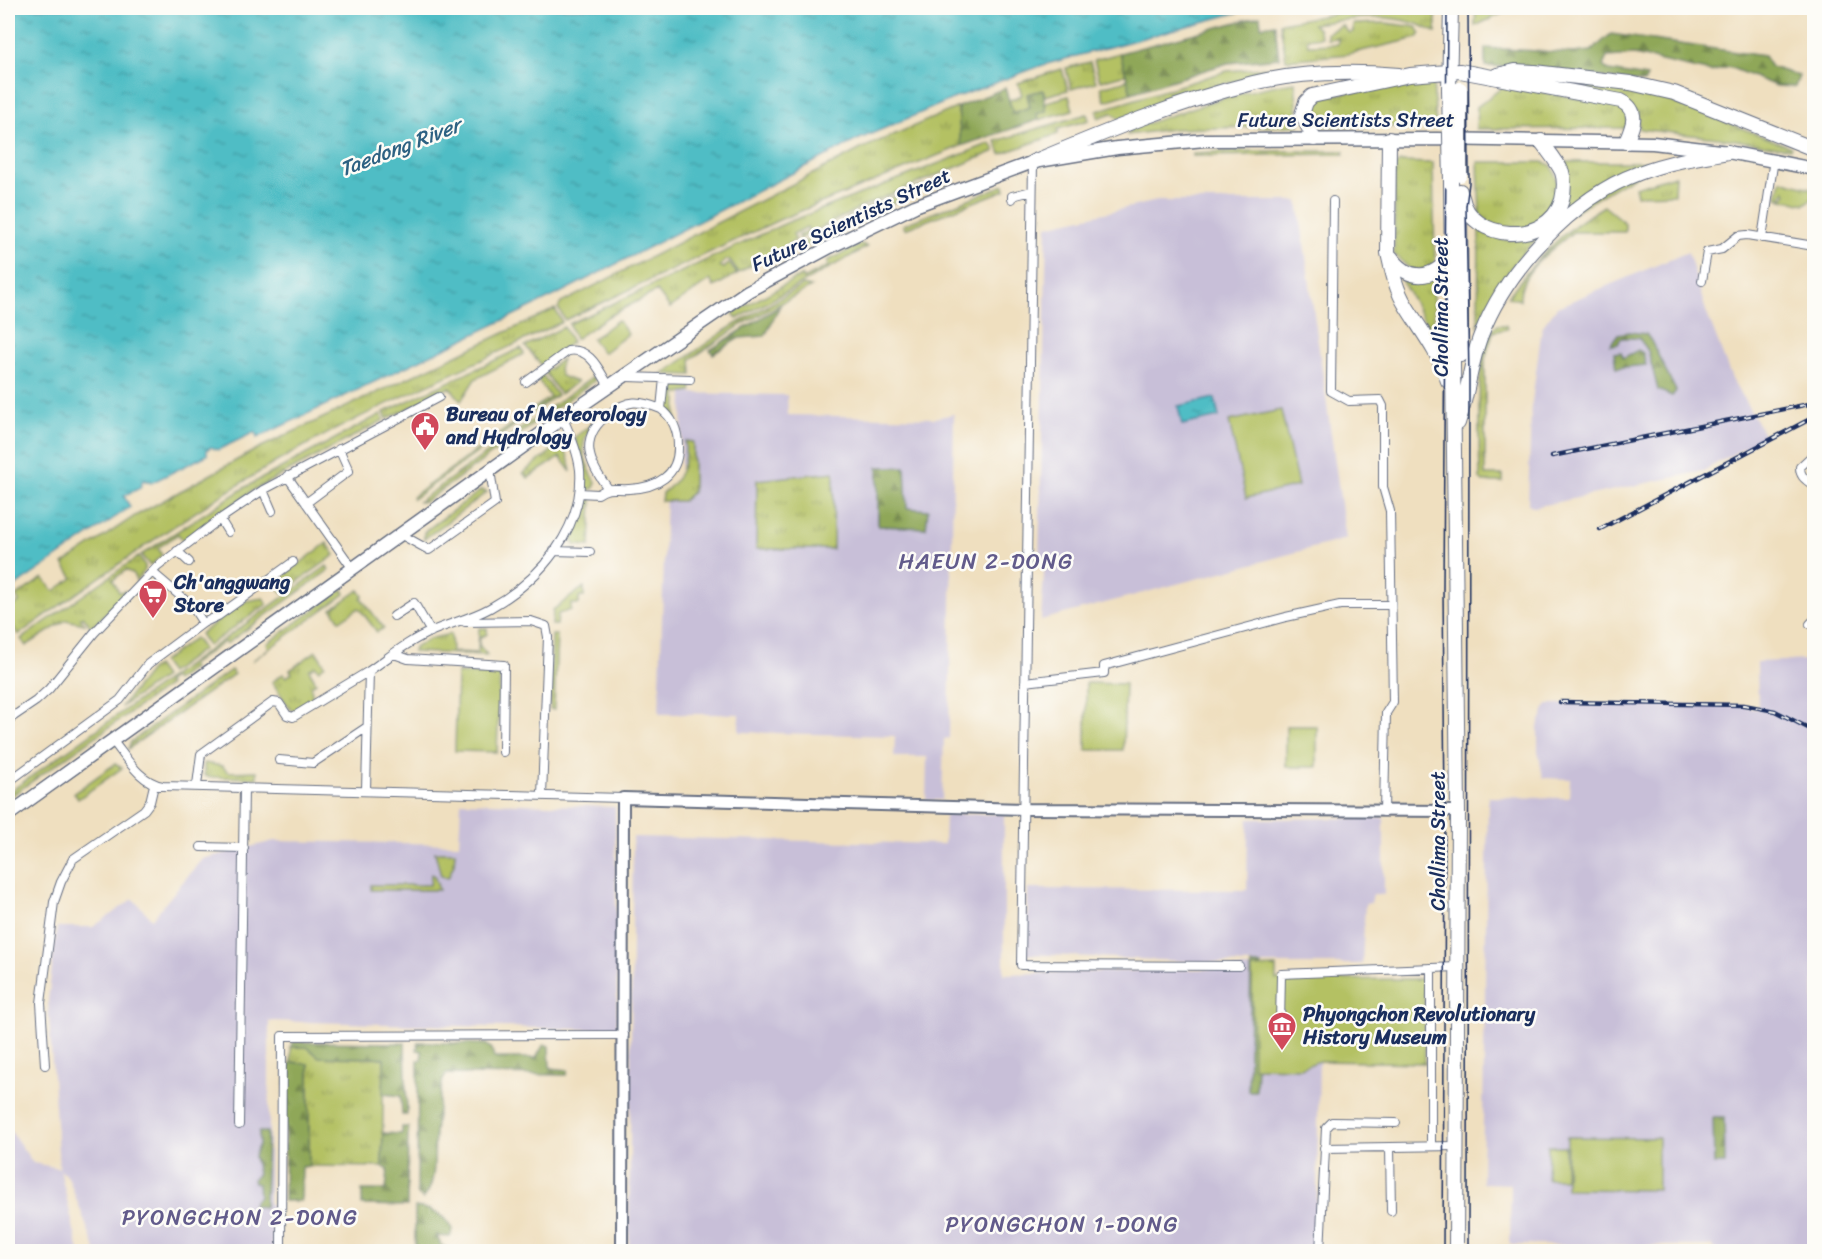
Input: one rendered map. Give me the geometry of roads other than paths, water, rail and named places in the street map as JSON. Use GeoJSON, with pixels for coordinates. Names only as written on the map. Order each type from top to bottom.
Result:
{"type":"FeatureCollection","features":[{"type":"Feature","properties":{"kind":"highway"},"geometry":{"type":"LineString","coordinates":[[1451,8],[1456,65]]}},
{"type":"Feature","properties":{"kind":"highway"},"geometry":{"type":"LineString","coordinates":[[1460,8],[1455,89],[1455,183],[1463,202],[1473,216],[1491,228],[1512,234],[1523,233],[1541,226],[1559,207],[1564,182],[1557,164],[1541,141]]}},
{"type":"Feature","properties":{"kind":"highway"},"geometry":{"type":"LineString","coordinates":[[1314,139],[1302,114],[1306,102],[1312,96],[1456,65],[1489,77],[1622,101],[1631,107],[1634,114],[1633,127],[1626,142]]}},
{"type":"Feature","properties":{"kind":"highway"},"geometry":{"type":"LineString","coordinates":[[1489,77],[1515,71],[1534,72],[1653,87],[1698,100],[1815,149]]}},
{"type":"Feature","properties":{"kind":"highway"},"geometry":{"type":"LineString","coordinates":[[1033,162],[1120,126],[1254,83],[1325,74],[1410,75]]}},
{"type":"Feature","properties":{"kind":"highway"},"geometry":{"type":"LineString","coordinates":[[1389,139],[1388,253],[1396,286],[1441,359],[1448,381],[1456,430]]}},
{"type":"Feature","properties":{"kind":"highway"},"geometry":{"type":"LineString","coordinates":[[1456,430],[1465,401],[1472,363],[1488,318],[1514,275],[1549,236],[1581,206],[1622,180],[1672,164],[1728,152]]}},
{"type":"Feature","properties":{"kind":"highway","name":"Chollima Street"},"geometry":{"type":"LineString","coordinates":[[1455,183],[1451,256],[1456,430],[1458,811],[1456,1251]]}},
{"type":"Feature","properties":{"kind":"highway","name":"Chollima Street"},"geometry":{"type":"LineString","coordinates":[[1455,183],[1461,380],[1456,430]]}},
{"type":"Feature","properties":{"kind":"highway"},"geometry":{"type":"LineString","coordinates":[[1388,253],[1402,271],[1419,276],[1434,272],[1451,256]]}},
{"type":"Feature","properties":{"kind":"main road","name":"Future Scientists Street"},"geometry":{"type":"LineString","coordinates":[[8,815],[562,418],[748,291],[830,247],[915,206],[1033,162],[1160,143],[1225,139],[1389,139],[1626,142],[1728,152],[1774,159],[1815,169]]}},
{"type":"Feature","properties":{"kind":"street"},"geometry":{"type":"LineString","coordinates":[[1762,238],[1774,159]]}},
{"type":"Feature","properties":{"kind":"street"},"geometry":{"type":"LineString","coordinates":[[1033,162],[1021,964],[1239,966]]}},
{"type":"Feature","properties":{"kind":"street"},"geometry":{"type":"LineString","coordinates":[[1012,199],[1012,196],[1032,190]]}},
{"type":"Feature","properties":{"kind":"street"},"geometry":{"type":"LineString","coordinates":[[1333,201],[1331,391],[1348,401],[1380,400],[1383,406],[1383,487],[1390,511],[1393,702],[1386,713],[1384,812]]}},
{"type":"Feature","properties":{"kind":"street"},"geometry":{"type":"LineString","coordinates":[[1702,281],[1707,252],[1722,249],[1738,236],[1815,246]]}},
{"type":"Feature","properties":{"kind":"street"},"geometry":{"type":"LineString","coordinates":[[526,382],[568,351],[575,350],[585,353],[609,386]]}},
{"type":"Feature","properties":{"kind":"street"},"geometry":{"type":"LineString","coordinates":[[620,378],[635,375],[690,379]]}},
{"type":"Feature","properties":{"kind":"street"},"geometry":{"type":"LineString","coordinates":[[661,409],[664,378]]}},
{"type":"Feature","properties":{"kind":"street"},"geometry":{"type":"LineString","coordinates":[[8,720],[49,689],[94,633],[152,572],[177,551],[263,489],[439,397]]}},
{"type":"Feature","properties":{"kind":"street"},"geometry":{"type":"LineString","coordinates":[[579,493],[598,494],[607,488],[646,487],[662,481],[673,472],[678,456],[678,439],[673,421],[661,409],[645,402],[630,401],[610,413],[594,427],[589,450],[593,465],[607,488]]}},
{"type":"Feature","properties":{"kind":"street"},"geometry":{"type":"LineString","coordinates":[[197,785],[201,754],[273,702],[279,703],[287,715],[293,717],[431,632],[460,622],[491,607],[531,577],[554,551],[572,524],[579,493],[577,456],[562,418]]}},
{"type":"Feature","properties":{"kind":"street"},"geometry":{"type":"LineString","coordinates":[[306,503],[349,471],[339,449]]}},
{"type":"Feature","properties":{"kind":"street"},"geometry":{"type":"LineString","coordinates":[[1815,454],[1800,467],[1800,472],[1802,477],[1815,486]]}},
{"type":"Feature","properties":{"kind":"street"},"geometry":{"type":"LineString","coordinates":[[400,534],[429,550],[495,503],[490,470]]}},
{"type":"Feature","properties":{"kind":"street"},"geometry":{"type":"LineString","coordinates":[[287,476],[353,569]]}},
{"type":"Feature","properties":{"kind":"street"},"geometry":{"type":"LineString","coordinates":[[263,489],[272,511]]}},
{"type":"Feature","properties":{"kind":"street"},"geometry":{"type":"LineString","coordinates":[[220,519],[228,532]]}},
{"type":"Feature","properties":{"kind":"street"},"geometry":{"type":"LineString","coordinates":[[177,551],[189,562]]}},
{"type":"Feature","properties":{"kind":"street"},"geometry":{"type":"LineString","coordinates":[[554,551],[590,552]]}},
{"type":"Feature","properties":{"kind":"street"},"geometry":{"type":"LineString","coordinates":[[8,782],[120,700],[148,664],[203,623],[218,616],[293,562]]}},
{"type":"Feature","properties":{"kind":"street"},"geometry":{"type":"LineString","coordinates":[[152,572],[192,606],[203,623]]}},
{"type":"Feature","properties":{"kind":"street"},"geometry":{"type":"LineString","coordinates":[[394,616],[414,603],[431,632]]}},
{"type":"Feature","properties":{"kind":"street"},"geometry":{"type":"LineString","coordinates":[[1025,682],[1104,673],[1104,666],[1340,605],[1391,605]]}},
{"type":"Feature","properties":{"kind":"street"},"geometry":{"type":"LineString","coordinates":[[460,622],[531,621],[546,626],[548,637],[542,796]]}},
{"type":"Feature","properties":{"kind":"street"},"geometry":{"type":"LineString","coordinates":[[394,654],[408,659],[504,665],[506,671],[502,752]]}},
{"type":"Feature","properties":{"kind":"street"},"geometry":{"type":"LineString","coordinates":[[366,790],[369,671]]}},
{"type":"Feature","properties":{"kind":"street"},"geometry":{"type":"LineString","coordinates":[[279,760],[313,763],[367,727]]}},
{"type":"Feature","properties":{"kind":"street"},"geometry":{"type":"LineString","coordinates":[[112,740],[144,779],[154,784],[1024,809],[1458,811]]}},
{"type":"Feature","properties":{"kind":"street"},"geometry":{"type":"LineString","coordinates":[[45,1065],[41,1003],[54,902],[61,882],[73,859],[144,810],[150,802],[154,784]]}},
{"type":"Feature","properties":{"kind":"street"},"geometry":{"type":"LineString","coordinates":[[239,1125],[244,787]]}},
{"type":"Feature","properties":{"kind":"street"},"geometry":{"type":"LineString","coordinates":[[622,1251],[623,798]]}},
{"type":"Feature","properties":{"kind":"street"},"geometry":{"type":"LineString","coordinates":[[201,847],[244,848]]}},
{"type":"Feature","properties":{"kind":"street"},"geometry":{"type":"LineString","coordinates":[[1280,1023],[1281,974],[1457,967]]}},
{"type":"Feature","properties":{"kind":"street"},"geometry":{"type":"LineString","coordinates":[[1431,968],[1431,1146]]}},
{"type":"Feature","properties":{"kind":"street"},"geometry":{"type":"LineString","coordinates":[[280,1251],[282,1036],[624,1035]]}},
{"type":"Feature","properties":{"kind":"street"},"geometry":{"type":"LineString","coordinates":[[1320,1251],[1326,1128],[1332,1122],[1396,1123]]}},
{"type":"Feature","properties":{"kind":"street"},"geometry":{"type":"LineString","coordinates":[[1324,1148],[1457,1146]]}},
{"type":"Feature","properties":{"kind":"street"},"geometry":{"type":"LineString","coordinates":[[1390,1147],[1391,1211]]}},
{"type":"Feature","properties":{"kind":"water","name":"Taedong River"},"geometry":{"type":"Polygon","coordinates":[[[27,8],[1254,8],[1043,65],[955,98],[857,140],[554,296],[257,438],[255,432],[218,450],[211,447],[207,450],[207,455],[151,483],[143,480],[140,488],[124,496],[130,507],[8,591],[8,14],[27,8]]]}},
{"type":"Feature","properties":{"kind":"water"},"geometry":{"type":"Polygon","coordinates":[[[1215,398],[1219,417],[1182,425],[1178,406],[1215,398]]]}},
{"type":"Feature","properties":{"kind":"tram line"},"geometry":{"type":"LineString","coordinates":[[1443,1252],[1445,811],[1443,589],[1447,8]]}},
{"type":"Feature","properties":{"kind":"tram line"},"geometry":{"type":"LineString","coordinates":[[1468,8],[1469,183],[1466,206],[1469,378],[1468,1252]]}},
{"type":"Feature","properties":{"kind":"railway"},"geometry":{"type":"LineString","coordinates":[[1552,456],[1814,403]]}},
{"type":"Feature","properties":{"kind":"railway"},"geometry":{"type":"LineString","coordinates":[[1600,529],[1814,417]]}},
{"type":"Feature","properties":{"kind":"railway"},"geometry":{"type":"LineString","coordinates":[[1560,702],[1744,705],[1775,711],[1814,731]]}},
{"type":"Feature","properties":{"kind":"place","name":"Bureau of Meteorology and Hydrology"},"geometry":{"type":"Point","coordinates":[425,452]}},
{"type":"Feature","properties":{"kind":"place","name":"Ch'anggwang Store"},"geometry":{"type":"Point","coordinates":[153,620]}},
{"type":"Feature","properties":{"kind":"place","name":"Phyongchon Revolutionary History Museum"},"geometry":{"type":"Point","coordinates":[1282,1052]}},
{"type":"Feature","properties":{"kind":"district","name":"HAEUN 2-DONG"},"geometry":{"type":"Point","coordinates":[986,561]}},
{"type":"Feature","properties":{"kind":"district","name":"PYONGCHON 2-DONG"},"geometry":{"type":"Point","coordinates":[240,1217]}},
{"type":"Feature","properties":{"kind":"district","name":"PYONGCHON 1-DONG"},"geometry":{"type":"Point","coordinates":[1062,1224]}}]}
